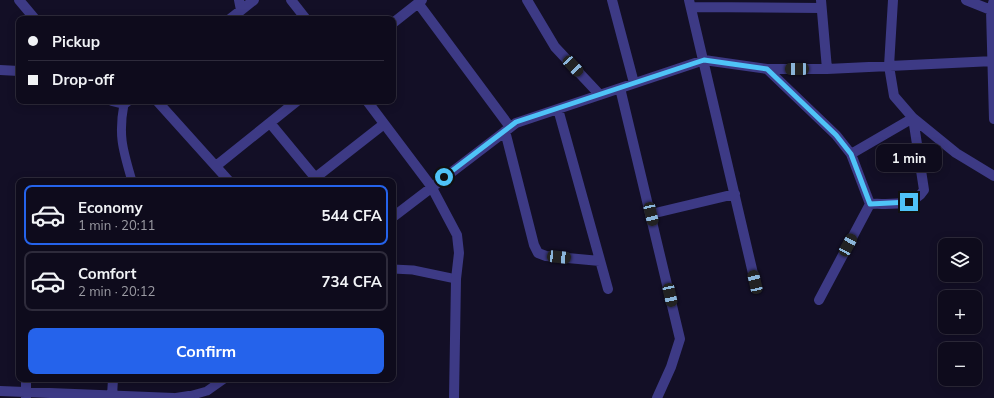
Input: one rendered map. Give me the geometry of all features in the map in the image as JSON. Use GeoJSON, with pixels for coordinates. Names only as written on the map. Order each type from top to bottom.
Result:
{"type":"FeatureCollection","features":[{"type":"Feature","properties":{"kind":"street"},"geometry":{"type":"LineString","coordinates":[[19,0],[32,16]]}},
{"type":"Feature","properties":{"kind":"street"},"geometry":{"type":"LineString","coordinates":[[232,16],[240,5],[254,0]]}},
{"type":"Feature","properties":{"kind":"street"},"geometry":{"type":"LineString","coordinates":[[291,0],[304,16]]}},
{"type":"Feature","properties":{"kind":"street"},"geometry":{"type":"LineString","coordinates":[[527,0],[556,47],[600,95]]}},
{"type":"Feature","properties":{"kind":"street"},"geometry":{"type":"LineString","coordinates":[[612,0],[634,83]]}},
{"type":"Feature","properties":{"kind":"street"},"geometry":{"type":"LineString","coordinates":[[892,0],[889,66],[894,96],[913,118],[956,153],[994,176]]}},
{"type":"Feature","properties":{"kind":"street"},"geometry":{"type":"LineString","coordinates":[[966,0],[992,5],[994,119]]}},
{"type":"Feature","properties":{"kind":"street"},"geometry":{"type":"LineString","coordinates":[[396,21],[420,2],[508,129],[534,245],[538,253],[546,256],[600,261]]}},
{"type":"Feature","properties":{"kind":"street"},"geometry":{"type":"LineString","coordinates":[[755,282],[690,4],[821,4],[827,69]]}},
{"type":"Feature","properties":{"kind":"street"},"geometry":{"type":"LineString","coordinates":[[396,215],[431,186],[516,122],[704,60],[767,69],[827,69],[993,61]]}},
{"type":"Feature","properties":{"kind":"street"},"geometry":{"type":"LineString","coordinates":[[767,69],[836,135],[851,154],[870,204],[819,300]]}},
{"type":"Feature","properties":{"kind":"street"},"geometry":{"type":"LineString","coordinates":[[0,70],[16,71]]}},
{"type":"Feature","properties":{"kind":"street"},"geometry":{"type":"LineString","coordinates":[[620,88],[680,338],[671,367],[657,398]]}},
{"type":"Feature","properties":{"kind":"street"},"geometry":{"type":"LineString","coordinates":[[161,104],[226,178]]}},
{"type":"Feature","properties":{"kind":"street"},"geometry":{"type":"LineString","coordinates":[[216,166],[293,104]]}},
{"type":"Feature","properties":{"kind":"street"},"geometry":{"type":"LineString","coordinates":[[369,104],[431,186],[457,235],[459,253],[456,279],[454,398]]}},
{"type":"Feature","properties":{"kind":"street"},"geometry":{"type":"LineString","coordinates":[[558,109],[608,289]]}},
{"type":"Feature","properties":{"kind":"street"},"geometry":{"type":"LineString","coordinates":[[851,154],[913,118]]}},
{"type":"Feature","properties":{"kind":"street"},"geometry":{"type":"LineString","coordinates":[[870,204],[909,202],[919,198],[924,190],[913,118]]}},
{"type":"Feature","properties":{"kind":"street"},"geometry":{"type":"LineString","coordinates":[[270,123],[314,178]]}},
{"type":"Feature","properties":{"kind":"street"},"geometry":{"type":"LineString","coordinates":[[318,178],[384,124]]}},
{"type":"Feature","properties":{"kind":"street"},"geometry":{"type":"LineString","coordinates":[[651,214],[735,194]]}},
{"type":"Feature","properties":{"kind":"street"},"geometry":{"type":"LineString","coordinates":[[26,382],[26,395]]}},
{"type":"Feature","properties":{"kind":"street"},"geometry":{"type":"LineString","coordinates":[[112,396],[113,382]]}},
{"type":"Feature","properties":{"kind":"street"},"geometry":{"type":"LineString","coordinates":[[0,392],[26,395],[190,397]]}},
{"type":"Feature","properties":{"kind":"lane"},"geometry":{"type":"LineString","coordinates":[[125,104],[121,121],[121,140],[131,178]]}},
{"type":"Feature","properties":{"kind":"lane"},"geometry":{"type":"LineString","coordinates":[[396,269],[413,270],[456,279]]}},
{"type":"Feature","properties":{"kind":"lane"},"geometry":{"type":"LineString","coordinates":[[190,397],[207,391],[220,382]]}},
{"type":"Feature","properties":{"kind":"route"},"geometry":{"type":"LineString","coordinates":[[444,177],[516,122],[704,60],[767,69],[836,135],[851,154],[870,204],[909,202]]}}]}
